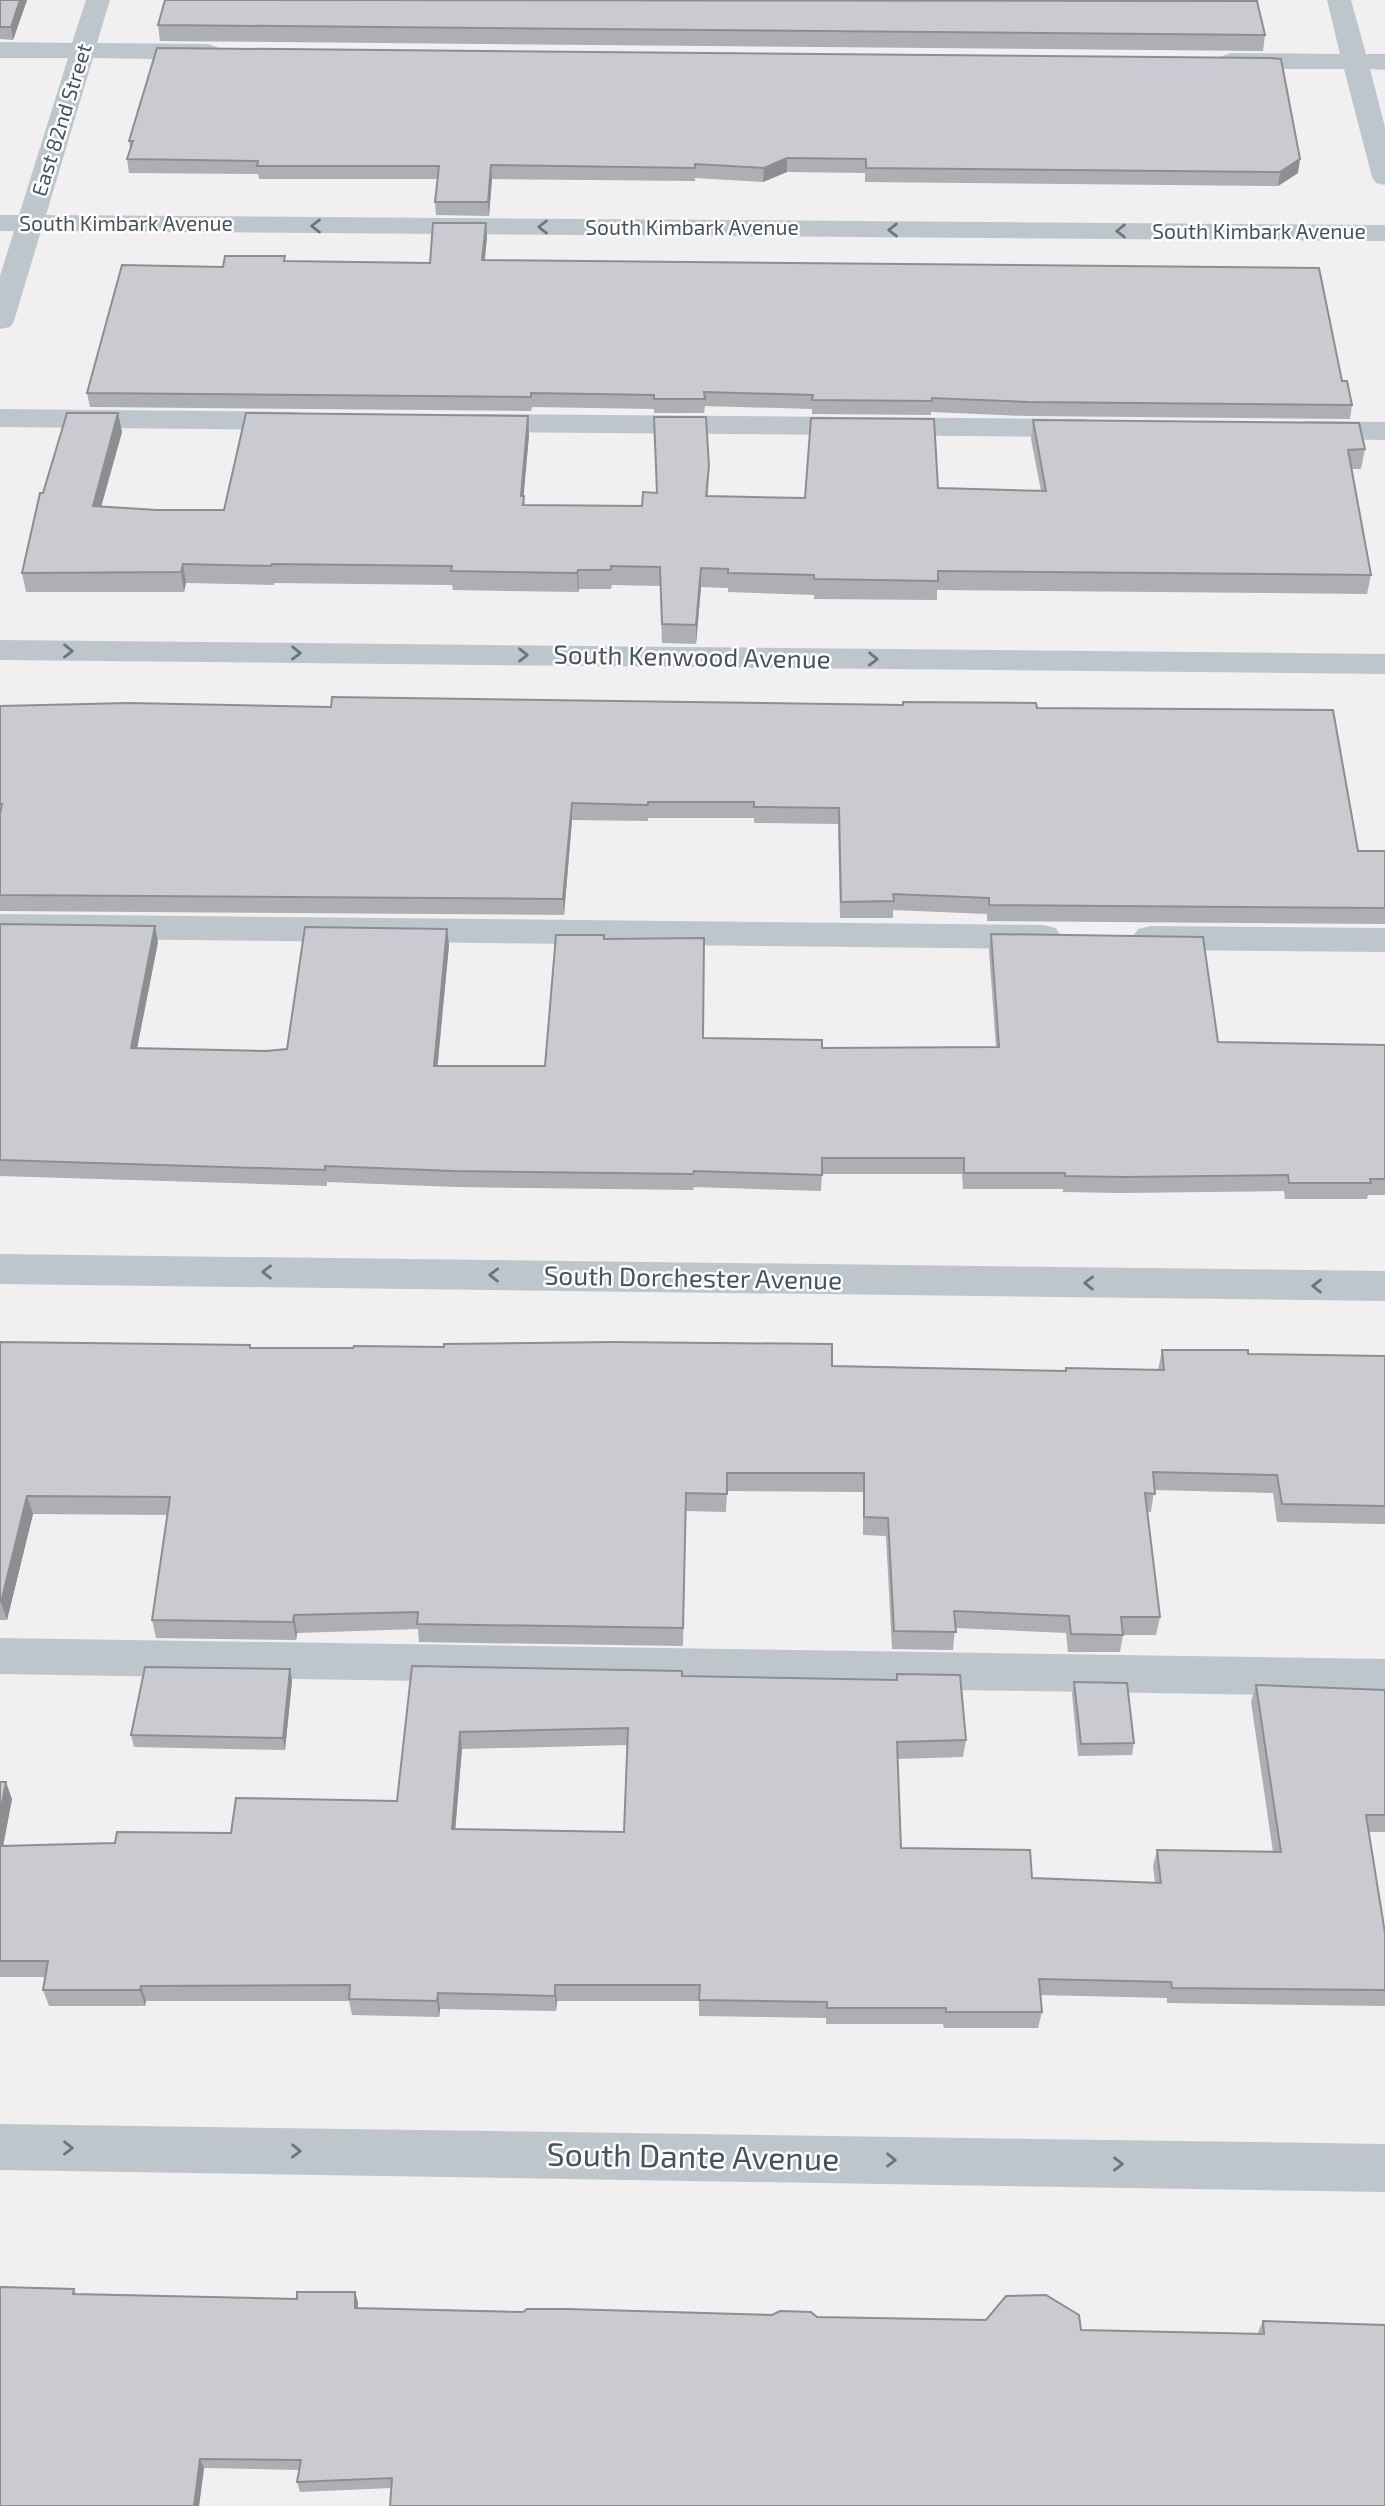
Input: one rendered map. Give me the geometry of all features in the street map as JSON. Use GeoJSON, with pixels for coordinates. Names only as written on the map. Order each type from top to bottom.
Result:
{"type":"FeatureCollection","features":[{"type":"Feature","properties":{"kind":"street","name":"East 82nd Street"},"geometry":{"type":"LineString","coordinates":[[0,321],[99,0]]}},
{"type":"Feature","properties":{"kind":"street"},"geometry":{"type":"LineString","coordinates":[[1339,0],[1385,177]]}},
{"type":"Feature","properties":{"kind":"street"},"geometry":{"type":"LineString","coordinates":[[0,50],[227,52]]}},
{"type":"Feature","properties":{"kind":"street"},"geometry":{"type":"LineString","coordinates":[[1204,61],[1385,62]]}},
{"type":"Feature","properties":{"kind":"street","name":"South Kimbark Avenue"},"geometry":{"type":"LineString","coordinates":[[0,223],[1385,233]]}},
{"type":"Feature","properties":{"kind":"street"},"geometry":{"type":"LineString","coordinates":[[0,418],[316,421]]}},
{"type":"Feature","properties":{"kind":"street"},"geometry":{"type":"LineString","coordinates":[[455,422],[1106,428]]}},
{"type":"Feature","properties":{"kind":"street"},"geometry":{"type":"LineString","coordinates":[[1286,430],[1385,431]]}},
{"type":"Feature","properties":{"kind":"street","name":"South Kenwood Avenue"},"geometry":{"type":"LineString","coordinates":[[0,650],[1385,664]]}},
{"type":"Feature","properties":{"kind":"street"},"geometry":{"type":"LineString","coordinates":[[0,926],[1077,937]]}},
{"type":"Feature","properties":{"kind":"street"},"geometry":{"type":"LineString","coordinates":[[1119,937],[1385,940]]}},
{"type":"Feature","properties":{"kind":"street","name":"South Dorchester Avenue"},"geometry":{"type":"LineString","coordinates":[[0,1269],[1385,1286]]}},
{"type":"Feature","properties":{"kind":"street"},"geometry":{"type":"LineString","coordinates":[[0,1656],[1385,1678]]}},
{"type":"Feature","properties":{"kind":"street","name":"South Dante Avenue"},"geometry":{"type":"LineString","coordinates":[[0,2147],[1385,2168]]}},
{"type":"Feature","properties":{"kind":"building"},"geometry":{"type":"Polygon","coordinates":[[[0,0],[20,0],[11,27],[0,27],[0,0]]]}},
{"type":"Feature","properties":{"kind":"building"},"geometry":{"type":"Polygon","coordinates":[[[165,0],[1257,1],[1265,35],[158,25],[165,0]]]}},
{"type":"Feature","properties":{"kind":"building"},"geometry":{"type":"Polygon","coordinates":[[[157,48],[1281,59],[1300,159],[1280,172],[866,168],[866,159],[787,158],[764,168],[695,164],[695,168],[491,165],[488,202],[435,202],[439,166],[257,166],[258,161],[127,159],[133,141],[129,141],[157,48]]]}},
{"type":"Feature","properties":{"kind":"building"},"geometry":{"type":"Polygon","coordinates":[[[433,223],[486,223],[482,260],[1319,268],[1342,381],[1347,381],[1352,405],[1028,402],[932,398],[932,401],[812,400],[813,395],[704,392],[705,399],[654,399],[654,395],[531,393],[531,397],[87,393],[122,265],[223,267],[225,256],[285,256],[284,261],[430,263],[433,223]]]}},
{"type":"Feature","properties":{"kind":"building"},"geometry":{"type":"Polygon","coordinates":[[[67,413],[118,413],[93,506],[157,510],[224,510],[246,413],[528,416],[521,496],[524,496],[523,505],[642,506],[643,492],[657,493],[654,417],[706,417],[709,466],[706,496],[805,498],[811,418],[934,419],[938,488],[1046,491],[1033,420],[1359,423],[1365,449],[1348,450],[1371,575],[938,571],[938,581],[814,579],[814,575],[728,573],[728,569],[701,568],[696,625],[662,624],[660,567],[611,566],[611,570],[578,570],[577,573],[451,571],[452,566],[183,564],[181,572],[22,573],[40,493],[43,493],[67,413]]]}},
{"type":"Feature","properties":{"kind":"building"},"geometry":{"type":"Polygon","coordinates":[[[332,697],[903,705],[903,702],[1036,703],[1037,708],[1333,710],[1358,851],[1385,851],[1385,908],[989,905],[989,898],[893,894],[894,901],[841,902],[839,808],[754,807],[754,802],[648,802],[648,805],[572,803],[563,899],[0,895],[0,706],[129,703],[331,707],[332,697]]]}},
{"type":"Feature","properties":{"kind":"building"},"geometry":{"type":"Polygon","coordinates":[[[0,924],[155,926],[131,1048],[266,1051],[287,1049],[305,927],[447,929],[434,1066],[545,1066],[556,935],[604,935],[604,939],[704,938],[703,1038],[822,1040],[822,1048],[999,1047],[991,934],[1203,937],[1218,1042],[1385,1045],[1385,1179],[1370,1179],[1371,1183],[1289,1183],[1288,1175],[1124,1177],[1065,1176],[1065,1173],[964,1173],[964,1158],[822,1158],[822,1175],[694,1171],[693,1174],[454,1171],[325,1166],[325,1170],[0,1160],[0,924]]]}},
{"type":"Feature","properties":{"kind":"building"},"geometry":{"type":"Polygon","coordinates":[[[0,1342],[250,1345],[250,1348],[444,1347],[444,1344],[614,1342],[832,1344],[832,1366],[1066,1371],[1066,1368],[1164,1370],[1162,1350],[1248,1350],[1248,1354],[1385,1356],[1385,1506],[1282,1504],[1277,1475],[1153,1472],[1155,1494],[1145,1493],[1160,1617],[1121,1617],[1123,1635],[1071,1634],[1069,1616],[954,1611],[956,1632],[894,1631],[888,1518],[864,1517],[864,1473],[727,1473],[727,1494],[686,1493],[683,1628],[417,1624],[418,1612],[294,1615],[293,1622],[152,1620],[170,1497],[27,1496],[0,1602],[0,1342]]]}},
{"type":"Feature","properties":{"kind":"building"},"geometry":{"type":"Polygon","coordinates":[[[412,1666],[682,1671],[682,1676],[897,1680],[897,1674],[960,1675],[966,1740],[897,1742],[901,1848],[1030,1850],[1032,1878],[1161,1883],[1157,1850],[1281,1852],[1256,1685],[1385,1690],[1385,1815],[1366,1815],[1385,1933],[1385,1990],[1172,1988],[1171,1982],[1039,1979],[1042,2012],[946,2012],[946,2008],[827,2008],[827,2002],[699,2000],[700,1985],[555,1985],[555,1996],[438,1993],[437,2001],[349,1999],[350,1985],[141,1986],[140,1990],[43,1990],[48,1961],[0,1961],[0,1846],[115,1843],[117,1832],[231,1833],[236,1798],[397,1801],[412,1666]],[[628,1728],[460,1732],[452,1829],[624,1832],[628,1728]]]}},
{"type":"Feature","properties":{"kind":"building"},"geometry":{"type":"Polygon","coordinates":[[[145,1667],[290,1669],[283,1738],[131,1735],[145,1667]]]}},
{"type":"Feature","properties":{"kind":"building"},"geometry":{"type":"Polygon","coordinates":[[[1074,1682],[1127,1683],[1134,1743],[1081,1744],[1074,1682]]]}},
{"type":"Feature","properties":{"kind":"building"},"geometry":{"type":"Polygon","coordinates":[[[0,1782],[6,1782],[0,1814],[0,1782]]]}},
{"type":"Feature","properties":{"kind":"building"},"geometry":{"type":"Polygon","coordinates":[[[0,2287],[74,2289],[73,2294],[297,2299],[297,2292],[355,2292],[355,2308],[523,2312],[527,2309],[568,2309],[772,2315],[780,2311],[811,2312],[817,2317],[986,2320],[1006,2296],[1046,2295],[1079,2315],[1081,2330],[1264,2334],[1263,2321],[1385,2325],[1385,2506],[390,2506],[392,2478],[297,2482],[301,2460],[200,2459],[194,2506],[0,2506],[0,2287]]]}}]}
